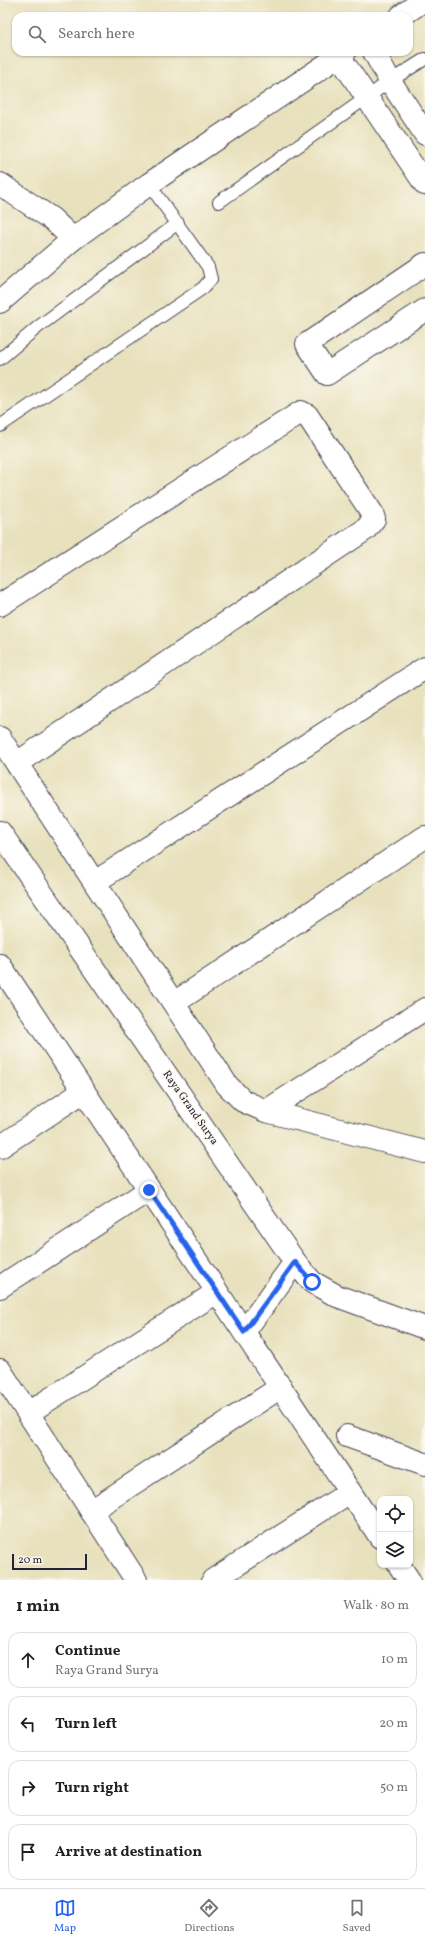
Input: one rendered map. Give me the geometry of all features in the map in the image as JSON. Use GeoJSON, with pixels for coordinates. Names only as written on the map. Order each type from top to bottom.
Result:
{"type":"FeatureCollection","features":[{"type":"Feature","properties":{"kind":"street"},"geometry":{"type":"LineString","coordinates":[[407,12],[424,0]]}},
{"type":"Feature","properties":{"kind":"street"},"geometry":{"type":"LineString","coordinates":[[0,302],[73,239],[149,184],[339,56]]}},
{"type":"Feature","properties":{"kind":"street"},"geometry":{"type":"LineString","coordinates":[[343,56],[367,98],[425,184]]}},
{"type":"Feature","properties":{"kind":"street"},"geometry":{"type":"LineString","coordinates":[[376,56],[390,81],[425,134]]}},
{"type":"Feature","properties":{"kind":"street"},"geometry":{"type":"LineString","coordinates":[[0,184],[52,219],[73,239]]}},
{"type":"Feature","properties":{"kind":"street"},"geometry":{"type":"LineString","coordinates":[[425,264],[307,344],[327,374],[425,310]]}},
{"type":"Feature","properties":{"kind":"street"},"geometry":{"type":"LineString","coordinates":[[0,605],[301,412],[308,415],[372,513],[374,519],[366,529],[17,762]]}},
{"type":"Feature","properties":{"kind":"street"},"geometry":{"type":"LineString","coordinates":[[96,882],[425,668]]}},
{"type":"Feature","properties":{"kind":"street"},"geometry":{"type":"LineString","coordinates":[[0,738],[96,882],[227,1085],[243,1101],[266,1111],[425,1152]]}},
{"type":"Feature","properties":{"kind":"street","name":"Raya Grand Surya"},"geometry":{"type":"LineString","coordinates":[[0,832],[295,1262],[312,1282],[337,1296],[425,1328]]}},
{"type":"Feature","properties":{"kind":"street"},"geometry":{"type":"LineString","coordinates":[[174,1003],[425,837]]}},
{"type":"Feature","properties":{"kind":"street"},"geometry":{"type":"LineString","coordinates":[[0,965],[7,989],[84,1091],[377,1532]]}},
{"type":"Feature","properties":{"kind":"street"},"geometry":{"type":"LineString","coordinates":[[266,1111],[425,1009]]}},
{"type":"Feature","properties":{"kind":"street"},"geometry":{"type":"LineString","coordinates":[[0,1147],[84,1091]]}},
{"type":"Feature","properties":{"kind":"street"},"geometry":{"type":"LineString","coordinates":[[0,1287],[149,1190]]}},
{"type":"Feature","properties":{"kind":"street"},"geometry":{"type":"LineString","coordinates":[[244,1332],[295,1262]]}},
{"type":"Feature","properties":{"kind":"street"},"geometry":{"type":"LineString","coordinates":[[28,1413],[217,1292]]}},
{"type":"Feature","properties":{"kind":"street"},"geometry":{"type":"LineString","coordinates":[[0,1370],[136,1580]]}},
{"type":"Feature","properties":{"kind":"street"},"geometry":{"type":"LineString","coordinates":[[91,1511],[281,1387]]}},
{"type":"Feature","properties":{"kind":"street"},"geometry":{"type":"LineString","coordinates":[[347,1436],[425,1464]]}},
{"type":"Feature","properties":{"kind":"street"},"geometry":{"type":"LineString","coordinates":[[213,1580],[350,1492]]}},
{"type":"Feature","properties":{"kind":"street"},"geometry":{"type":"LineString","coordinates":[[401,1568],[409,1580]]}},
{"type":"Feature","properties":{"kind":"lane"},"geometry":{"type":"LineString","coordinates":[[219,202],[390,81],[425,59]]}},
{"type":"Feature","properties":{"kind":"lane"},"geometry":{"type":"LineString","coordinates":[[0,426],[203,288],[211,279],[208,267],[149,184]]}},
{"type":"Feature","properties":{"kind":"lane"},"geometry":{"type":"LineString","coordinates":[[0,359],[38,327],[178,224]]}},
{"type":"Feature","properties":{"kind":"route"},"geometry":{"type":"LineString","coordinates":[[149,1190],[244,1332],[295,1262],[312,1282]]}}]}
